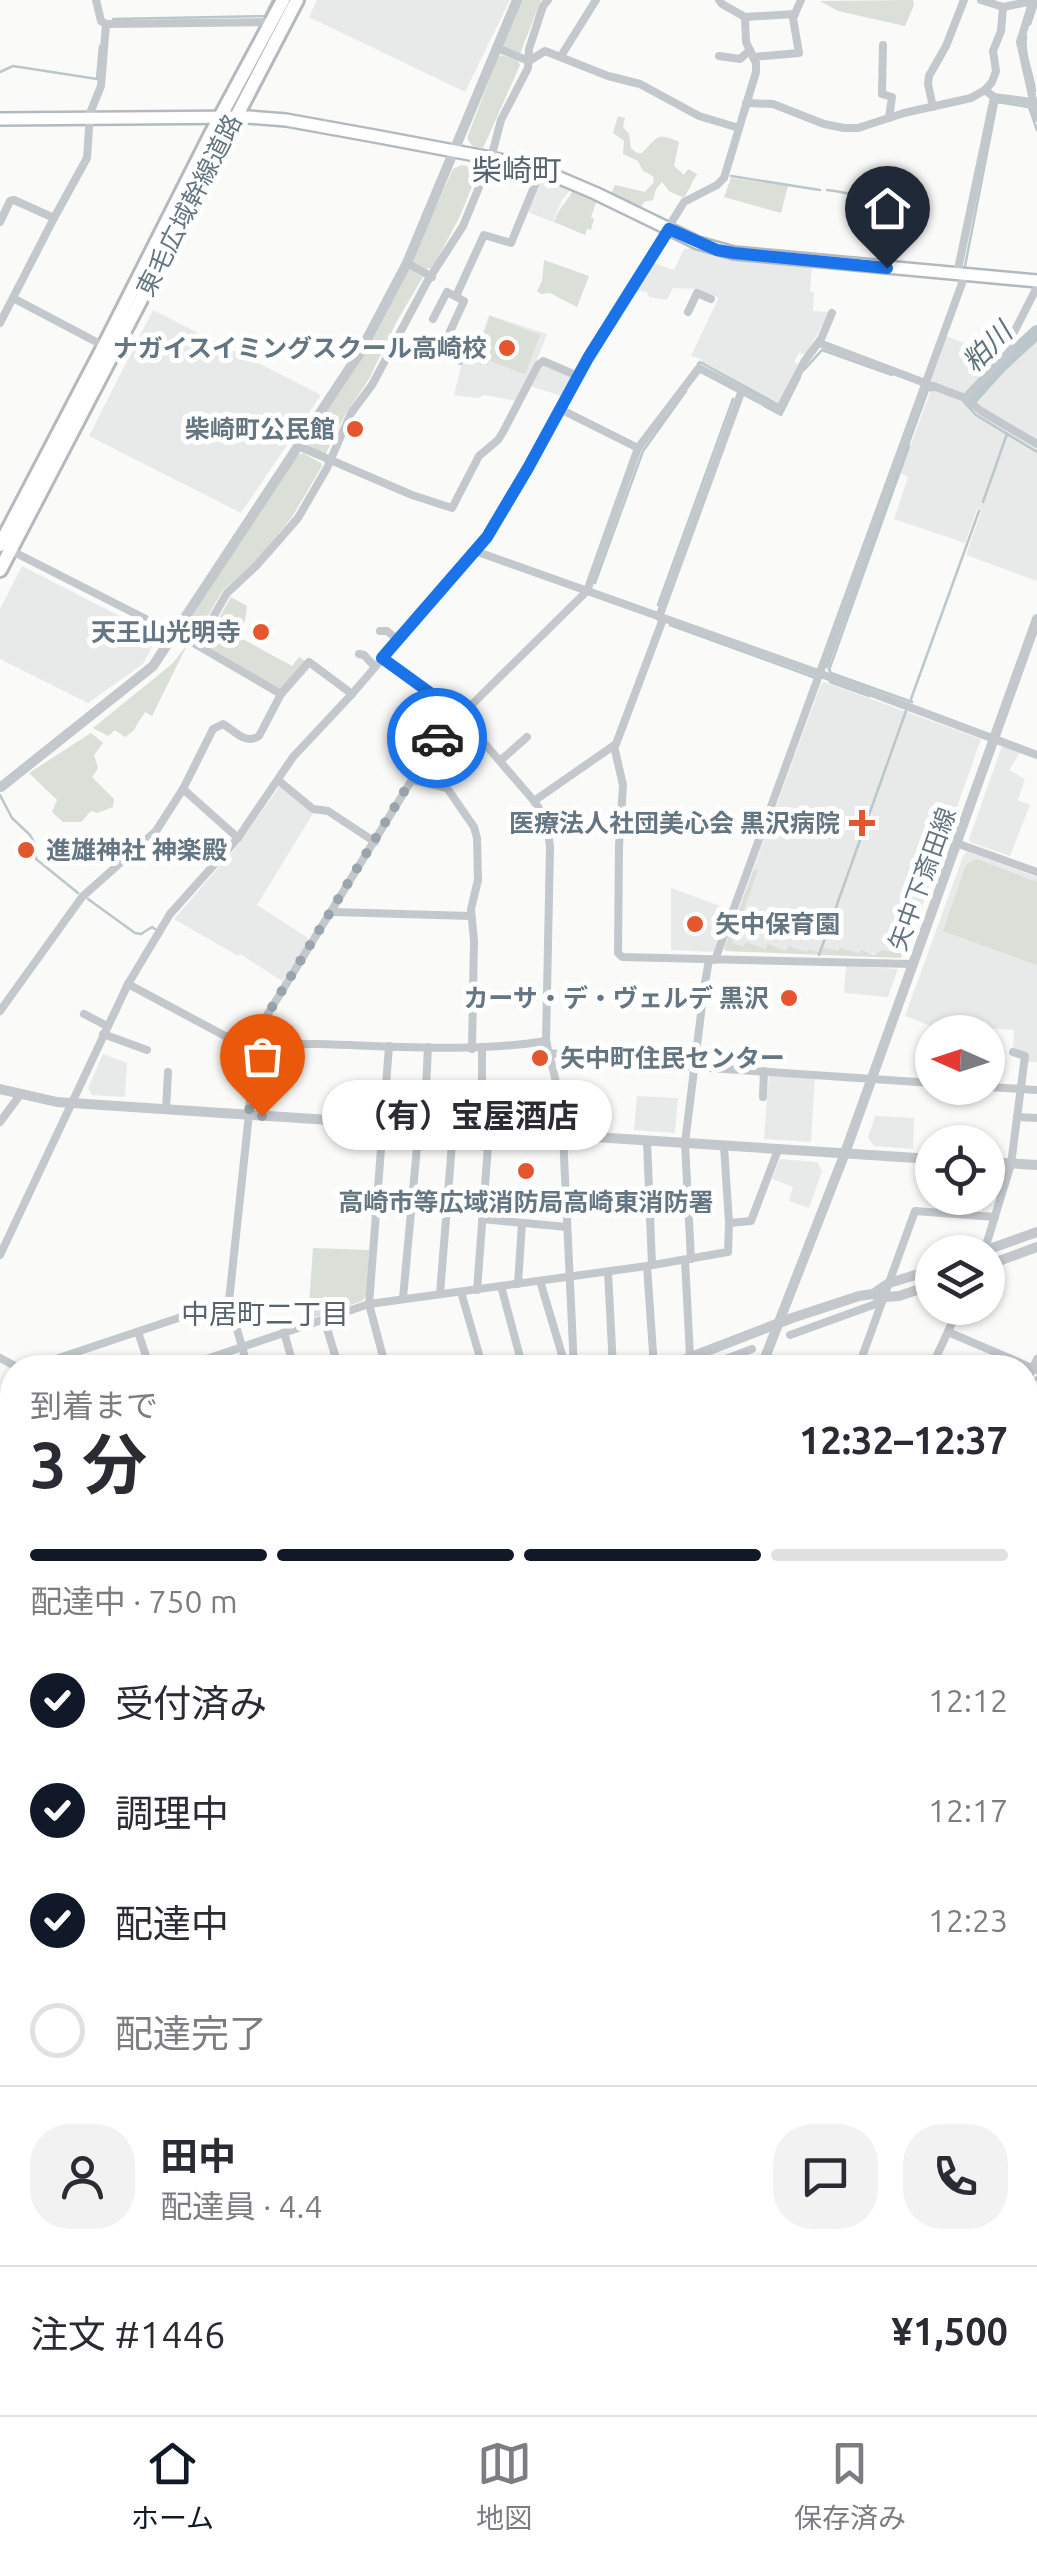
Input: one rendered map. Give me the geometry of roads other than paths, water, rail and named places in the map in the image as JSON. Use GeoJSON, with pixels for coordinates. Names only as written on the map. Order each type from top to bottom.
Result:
{"type":"FeatureCollection","features":[{"type":"Feature","properties":{"kind":"highway","name":"東毛広域幹線道路"},"geometry":{"type":"LineString","coordinates":[[3,546],[228,117],[283,0]]}},
{"type":"Feature","properties":{"kind":"highway","name":"東毛広域幹線道路"},"geometry":{"type":"LineString","coordinates":[[0,570],[3,546],[104,346],[228,117],[297,0]]}},
{"type":"Feature","properties":{"kind":"main road"},"geometry":{"type":"LineString","coordinates":[[0,119],[286,120],[541,170],[717,250],[1037,284]]}},
{"type":"Feature","properties":{"kind":"street"},"geometry":{"type":"LineString","coordinates":[[96,0],[101,22],[106,24],[272,22]]}},
{"type":"Feature","properties":{"kind":"street"},"geometry":{"type":"LineString","coordinates":[[1,787],[153,666],[359,354],[407,263],[517,0]]}},
{"type":"Feature","properties":{"kind":"street"},"geometry":{"type":"LineString","coordinates":[[196,645],[227,593],[298,518],[351,413],[372,385],[463,226],[491,158],[501,120],[525,74],[548,0]]}},
{"type":"Feature","properties":{"kind":"street"},"geometry":{"type":"LineString","coordinates":[[561,56],[596,0]]}},
{"type":"Feature","properties":{"kind":"street"},"geometry":{"type":"LineString","coordinates":[[719,0],[745,17],[794,14]]}},
{"type":"Feature","properties":{"kind":"street"},"geometry":{"type":"LineString","coordinates":[[719,56],[740,59],[752,53],[799,53],[794,14],[801,0]]}},
{"type":"Feature","properties":{"kind":"street"},"geometry":{"type":"LineString","coordinates":[[932,106],[929,76],[964,0]]}},
{"type":"Feature","properties":{"kind":"street"},"geometry":{"type":"LineString","coordinates":[[980,0],[1003,7],[1033,0]]}},
{"type":"Feature","properties":{"kind":"street"},"geometry":{"type":"LineString","coordinates":[[1033,0],[1020,50],[1037,118]]}},
{"type":"Feature","properties":{"kind":"street"},"geometry":{"type":"LineString","coordinates":[[746,103],[773,104],[834,127],[858,128],[971,98],[986,90],[996,71],[994,51],[1001,32],[1003,7]]}},
{"type":"Feature","properties":{"kind":"street"},"geometry":{"type":"LineString","coordinates":[[0,1255],[105,1030],[170,914],[238,838],[293,757],[487,537],[578,376],[684,202],[724,178],[757,66],[746,42],[745,17]]}},
{"type":"Feature","properties":{"kind":"street"},"geometry":{"type":"LineString","coordinates":[[0,323],[87,158],[90,118],[101,86],[106,24]]}},
{"type":"Feature","properties":{"kind":"street"},"geometry":{"type":"LineString","coordinates":[[883,45],[882,94],[892,97],[889,118]]}},
{"type":"Feature","properties":{"kind":"street"},"geometry":{"type":"LineString","coordinates":[[497,48],[528,61]]}},
{"type":"Feature","properties":{"kind":"street"},"geometry":{"type":"LineString","coordinates":[[528,61],[545,51],[561,56],[608,76],[640,84],[699,116],[739,128]]}},
{"type":"Feature","properties":{"kind":"street"},"geometry":{"type":"LineString","coordinates":[[986,90],[994,97],[1032,102]]}},
{"type":"Feature","properties":{"kind":"street"},"geometry":{"type":"LineString","coordinates":[[690,1355],[686,1144],[704,989],[927,383],[961,274],[994,97]]}},
{"type":"Feature","properties":{"kind":"street"},"geometry":{"type":"LineString","coordinates":[[463,226],[510,244],[541,170]]}},
{"type":"Feature","properties":{"kind":"street"},"geometry":{"type":"LineString","coordinates":[[0,222],[14,200],[54,218]]}},
{"type":"Feature","properties":{"kind":"street"},"geometry":{"type":"LineString","coordinates":[[456,296],[484,235]]}},
{"type":"Feature","properties":{"kind":"street"},"geometry":{"type":"LineString","coordinates":[[407,263],[432,276]]}},
{"type":"Feature","properties":{"kind":"street"},"geometry":{"type":"LineString","coordinates":[[966,398],[1010,352],[1010,340],[1037,284]]}},
{"type":"Feature","properties":{"kind":"street"},"geometry":{"type":"LineString","coordinates":[[433,319],[447,292],[464,301],[440,351],[460,361]]}},
{"type":"Feature","properties":{"kind":"street"},"geometry":{"type":"LineString","coordinates":[[688,312],[697,293],[711,299]]}},
{"type":"Feature","properties":{"kind":"street"},"geometry":{"type":"LineString","coordinates":[[13,298],[104,346]]}},
{"type":"Feature","properties":{"kind":"street"},"geometry":{"type":"LineString","coordinates":[[244,1355],[230,1301],[253,1038],[437,738],[587,591],[638,448],[699,368],[780,410],[832,313]]}},
{"type":"Feature","properties":{"kind":"street"},"geometry":{"type":"LineString","coordinates":[[819,342],[966,398],[1037,444]]}},
{"type":"Feature","properties":{"kind":"street"},"geometry":{"type":"LineString","coordinates":[[298,446],[452,508],[479,456],[504,432],[538,365],[552,362],[578,376]]}},
{"type":"Feature","properties":{"kind":"street"},"geometry":{"type":"LineString","coordinates":[[534,801],[616,744],[742,390]]}},
{"type":"Feature","properties":{"kind":"street"},"geometry":{"type":"LineString","coordinates":[[560,409],[638,448]]}},
{"type":"Feature","properties":{"kind":"street"},"geometry":{"type":"LineString","coordinates":[[3,546],[196,645],[281,694]]}},
{"type":"Feature","properties":{"kind":"street"},"geometry":{"type":"LineString","coordinates":[[475,550],[1037,755]]}},
{"type":"Feature","properties":{"kind":"street","name":"矢中下斎田線"},"geometry":{"type":"LineString","coordinates":[[766,1355],[845,1153],[994,737],[1029,654],[1037,619]]}},
{"type":"Feature","properties":{"kind":"street"},"geometry":{"type":"LineString","coordinates":[[380,631],[387,631],[398,640]]}},
{"type":"Feature","properties":{"kind":"street"},"geometry":{"type":"LineString","coordinates":[[358,654],[374,667]]}},
{"type":"Feature","properties":{"kind":"street"},"geometry":{"type":"LineString","coordinates":[[382,658],[462,716],[546,819],[550,847],[546,1041],[558,1090],[563,1135],[573,1355]]}},
{"type":"Feature","properties":{"kind":"street"},"geometry":{"type":"LineString","coordinates":[[0,1011],[82,897],[156,831],[216,726],[223,724],[244,738],[259,736],[281,694],[308,662],[352,694]]}},
{"type":"Feature","properties":{"kind":"street"},"geometry":{"type":"LineString","coordinates":[[500,760],[527,737]]}},
{"type":"Feature","properties":{"kind":"street"},"geometry":{"type":"LineString","coordinates":[[614,746],[623,784],[618,846],[619,955],[912,964]]}},
{"type":"Feature","properties":{"kind":"street"},"geometry":{"type":"LineString","coordinates":[[278,780],[313,809],[328,810],[375,842]]}},
{"type":"Feature","properties":{"kind":"street"},"geometry":{"type":"LineString","coordinates":[[413,780],[447,788],[474,827],[477,838],[478,880],[471,916],[482,1081]]}},
{"type":"Feature","properties":{"kind":"street"},"geometry":{"type":"LineString","coordinates":[[182,789],[238,838]]}},
{"type":"Feature","properties":{"kind":"street"},"geometry":{"type":"LineString","coordinates":[[956,844],[1037,872]]}},
{"type":"Feature","properties":{"kind":"street"},"geometry":{"type":"LineString","coordinates":[[332,912],[471,916]]}},
{"type":"Feature","properties":{"kind":"street"},"geometry":{"type":"LineString","coordinates":[[128,984],[240,1044],[252,1046],[477,1048],[546,1041]]}},
{"type":"Feature","properties":{"kind":"street"},"geometry":{"type":"LineString","coordinates":[[84,1014],[105,1030],[147,1050]]}},
{"type":"Feature","properties":{"kind":"street"},"geometry":{"type":"LineString","coordinates":[[383,1355],[369,1304],[389,1046]]}},
{"type":"Feature","properties":{"kind":"street"},"geometry":{"type":"LineString","coordinates":[[426,1089],[428,1047]]}},
{"type":"Feature","properties":{"kind":"street"},"geometry":{"type":"LineString","coordinates":[[988,1235],[1010,1164],[1021,1089],[1025,1056],[1013,1052]]}},
{"type":"Feature","properties":{"kind":"street"},"geometry":{"type":"LineString","coordinates":[[549,1054],[915,1082]]}},
{"type":"Feature","properties":{"kind":"street"},"geometry":{"type":"LineString","coordinates":[[763,1097],[764,1071]]}},
{"type":"Feature","properties":{"kind":"street"},"geometry":{"type":"LineString","coordinates":[[166,1110],[168,1072]]}},
{"type":"Feature","properties":{"kind":"street"},"geometry":{"type":"LineString","coordinates":[[1005,1088],[1037,1090]]}},
{"type":"Feature","properties":{"kind":"street"},"geometry":{"type":"LineString","coordinates":[[0,1089],[20,1096],[73,1103],[166,1110],[915,1158]]}},
{"type":"Feature","properties":{"kind":"street"},"geometry":{"type":"LineString","coordinates":[[0,1122],[20,1096]]}},
{"type":"Feature","properties":{"kind":"street"},"geometry":{"type":"LineString","coordinates":[[1017,1117],[1037,1118]]}},
{"type":"Feature","properties":{"kind":"street"},"geometry":{"type":"LineString","coordinates":[[404,1298],[418,1126]]}},
{"type":"Feature","properties":{"kind":"street"},"geometry":{"type":"LineString","coordinates":[[440,1294],[453,1131]]}},
{"type":"Feature","properties":{"kind":"street"},"geometry":{"type":"LineString","coordinates":[[477,1290],[488,1133]]}},
{"type":"Feature","properties":{"kind":"street"},"geometry":{"type":"LineString","coordinates":[[648,1141],[650,1266],[661,1355]]}},
{"type":"Feature","properties":{"kind":"street"},"geometry":{"type":"LineString","coordinates":[[217,1355],[369,1304],[728,1252],[730,1223],[724,1146]]}},
{"type":"Feature","properties":{"kind":"street"},"geometry":{"type":"LineString","coordinates":[[730,1223],[751,1221],[778,1150]]}},
{"type":"Feature","properties":{"kind":"street"},"geometry":{"type":"LineString","coordinates":[[1005,1164],[1037,1165]]}},
{"type":"Feature","properties":{"kind":"street"},"geometry":{"type":"LineString","coordinates":[[790,1335],[873,1305],[889,1284],[915,1211],[994,1216]]}},
{"type":"Feature","properties":{"kind":"street"},"geometry":{"type":"LineString","coordinates":[[482,1219],[567,1226]]}},
{"type":"Feature","properties":{"kind":"street"},"geometry":{"type":"LineString","coordinates":[[518,1284],[522,1222]]}},
{"type":"Feature","properties":{"kind":"street"},"geometry":{"type":"LineString","coordinates":[[1005,1244],[1037,1232]]}},
{"type":"Feature","properties":{"kind":"street"},"geometry":{"type":"LineString","coordinates":[[1005,1258],[1037,1247]]}},
{"type":"Feature","properties":{"kind":"street"},"geometry":{"type":"LineString","coordinates":[[608,1272],[612,1355]]}},
{"type":"Feature","properties":{"kind":"street"},"geometry":{"type":"LineString","coordinates":[[889,1284],[915,1276]]}},
{"type":"Feature","properties":{"kind":"street"},"geometry":{"type":"LineString","coordinates":[[540,1281],[562,1355]]}},
{"type":"Feature","properties":{"kind":"street"},"geometry":{"type":"LineString","coordinates":[[500,1286],[519,1355]]}},
{"type":"Feature","properties":{"kind":"street"},"geometry":{"type":"LineString","coordinates":[[693,1355],[859,1296],[898,1296],[915,1290]]}},
{"type":"Feature","properties":{"kind":"street"},"geometry":{"type":"LineString","coordinates":[[461,1292],[479,1355]]}},
{"type":"Feature","properties":{"kind":"street"},"geometry":{"type":"LineString","coordinates":[[862,1355],[879,1296]]}},
{"type":"Feature","properties":{"kind":"street"},"geometry":{"type":"LineString","coordinates":[[75,1355],[230,1301]]}},
{"type":"Feature","properties":{"kind":"street"},"geometry":{"type":"LineString","coordinates":[[324,1319],[335,1355]]}},
{"type":"Feature","properties":{"kind":"street"},"geometry":{"type":"LineString","coordinates":[[937,1355],[951,1325]]}},
{"type":"Feature","properties":{"kind":"street"},"geometry":{"type":"LineString","coordinates":[[138,1332],[146,1355]]}},
{"type":"Feature","properties":{"kind":"street"},"geometry":{"type":"LineString","coordinates":[[284,1332],[290,1355]]}},
{"type":"Feature","properties":{"kind":"street"},"geometry":{"type":"LineString","coordinates":[[948,1332],[1008,1355]]}},
{"type":"Feature","properties":{"kind":"street"},"geometry":{"type":"LineString","coordinates":[[736,1355],[752,1349]]}},
{"type":"Feature","properties":{"kind":"waterway"},"geometry":{"type":"LineString","coordinates":[[113,19],[265,16],[273,0]]}},
{"type":"Feature","properties":{"kind":"waterway"},"geometry":{"type":"LineString","coordinates":[[1030,24],[1037,3]]}},
{"type":"Feature","properties":{"kind":"waterway"},"geometry":{"type":"LineString","coordinates":[[1026,36],[1035,91]]}},
{"type":"Feature","properties":{"kind":"waterway"},"geometry":{"type":"LineString","coordinates":[[0,72],[13,66],[97,79],[100,46]]}},
{"type":"Feature","properties":{"kind":"waterway"},"geometry":{"type":"LineString","coordinates":[[965,266],[997,102],[1029,107],[1037,130]]}},
{"type":"Feature","properties":{"kind":"waterway"},"geometry":{"type":"LineString","coordinates":[[731,176],[820,190]]}},
{"type":"Feature","properties":{"kind":"waterway"},"geometry":{"type":"LineString","coordinates":[[827,190],[908,211]]}},
{"type":"Feature","properties":{"kind":"waterway"},"geometry":{"type":"LineString","coordinates":[[967,281],[1032,287]]}},
{"type":"Feature","properties":{"kind":"waterway","name":"粕川"},"geometry":{"type":"LineString","coordinates":[[972,397],[1037,332]]}},
{"type":"Feature","properties":{"kind":"waterway"},"geometry":{"type":"LineString","coordinates":[[804,370],[822,350],[892,375]]}},
{"type":"Feature","properties":{"kind":"waterway"},"geometry":{"type":"LineString","coordinates":[[698,364],[777,404]]}},
{"type":"Feature","properties":{"kind":"waterway"},"geometry":{"type":"LineString","coordinates":[[764,406],[781,415],[800,377]]}},
{"type":"Feature","properties":{"kind":"waterway"},"geometry":{"type":"LineString","coordinates":[[827,667],[928,390],[934,390]]}},
{"type":"Feature","properties":{"kind":"waterway"},"geometry":{"type":"LineString","coordinates":[[595,583],[643,451],[686,391]]}},
{"type":"Feature","properties":{"kind":"waterway"},"geometry":{"type":"LineString","coordinates":[[658,605],[733,399]]}},
{"type":"Feature","properties":{"kind":"waterway"},"geometry":{"type":"LineString","coordinates":[[964,402],[976,415],[1037,452]]}},
{"type":"Feature","properties":{"kind":"waterway"},"geometry":{"type":"LineString","coordinates":[[983,502],[1007,434]]}},
{"type":"Feature","properties":{"kind":"waterway"},"geometry":{"type":"LineString","coordinates":[[909,446],[829,670],[912,702]]}},
{"type":"Feature","properties":{"kind":"waterway"},"geometry":{"type":"LineString","coordinates":[[911,699],[979,511]]}},
{"type":"Feature","properties":{"kind":"waterway"},"geometry":{"type":"LineString","coordinates":[[670,625],[813,677]]}},
{"type":"Feature","properties":{"kind":"waterway"},"geometry":{"type":"LineString","coordinates":[[830,682],[869,696]]}},
{"type":"Feature","properties":{"kind":"waterway"},"geometry":{"type":"LineString","coordinates":[[819,955],[906,711]]}},
{"type":"Feature","properties":{"kind":"waterway"},"geometry":{"type":"LineString","coordinates":[[0,795],[12,818],[30,835],[36,859],[78,893]]}},
{"type":"Feature","properties":{"kind":"waterway"},"geometry":{"type":"LineString","coordinates":[[88,899],[135,933],[155,929]]}},
{"type":"Feature","properties":{"kind":"place","name":"ナガイスイミングスクール高崎校"},"geometry":{"type":"Point","coordinates":[507,348]}},
{"type":"Feature","properties":{"kind":"place","name":"柴崎町公民館"},"geometry":{"type":"Point","coordinates":[355,429]}},
{"type":"Feature","properties":{"kind":"place","name":"天王山光明寺"},"geometry":{"type":"Point","coordinates":[261,632]}},
{"type":"Feature","properties":{"kind":"place","name":"医療法人社団美心会 黒沢病院"},"geometry":{"type":"Point","coordinates":[862,823]}},
{"type":"Feature","properties":{"kind":"place","name":"進雄神社 神楽殿"},"geometry":{"type":"Point","coordinates":[26,850]}},
{"type":"Feature","properties":{"kind":"place","name":"矢中保育園"},"geometry":{"type":"Point","coordinates":[695,924]}},
{"type":"Feature","properties":{"kind":"place","name":"カーサ・デ・ヴェルデ 黒沢"},"geometry":{"type":"Point","coordinates":[789,998]}},
{"type":"Feature","properties":{"kind":"place","name":"矢中町住民センター"},"geometry":{"type":"Point","coordinates":[540,1058]}},
{"type":"Feature","properties":{"kind":"place","name":"（有）宝屋酒店"},"geometry":{"type":"Point","coordinates":[262,1116]}},
{"type":"Feature","properties":{"kind":"place","name":"高崎市等広域消防局高崎東消防署"},"geometry":{"type":"Point","coordinates":[526,1171]}},
{"type":"Feature","properties":{"kind":"district","name":"柴崎町"},"geometry":{"type":"Point","coordinates":[517,171]}},
{"type":"Feature","properties":{"kind":"district","name":"中居町二丁目"},"geometry":{"type":"Point","coordinates":[265,1314]}}]}
